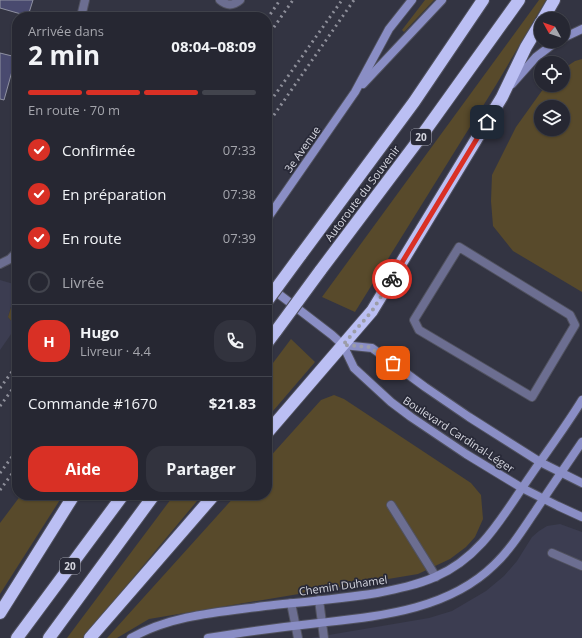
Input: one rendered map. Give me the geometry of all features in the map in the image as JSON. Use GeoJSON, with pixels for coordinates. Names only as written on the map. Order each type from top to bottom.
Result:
{"type":"FeatureCollection","features":[{"type":"Feature","properties":{"kind":"highway","name":"Autoroute du Souvenir"},"geometry":{"type":"LineString","coordinates":[[272,294],[414,102],[483,0]]}},
{"type":"Feature","properties":{"kind":"highway","name":"Autoroute du Souvenir"},"geometry":{"type":"LineString","coordinates":[[272,336],[420,138],[519,0]]}},
{"type":"Feature","properties":{"kind":"highway"},"geometry":{"type":"LineString","coordinates":[[547,12],[554,0]]}},
{"type":"Feature","properties":{"kind":"highway"},"geometry":{"type":"LineString","coordinates":[[272,427],[364,321],[379,300],[502,97],[534,34]]}},
{"type":"Feature","properties":{"kind":"highway"},"geometry":{"type":"LineString","coordinates":[[0,613],[71,500]]}},
{"type":"Feature","properties":{"kind":"highway","name":"20"},"geometry":{"type":"LineString","coordinates":[[17,638],[119,500]]}},
{"type":"Feature","properties":{"kind":"highway","name":"20"},"geometry":{"type":"LineString","coordinates":[[48,638],[150,500]]}},
{"type":"Feature","properties":{"kind":"highway"},"geometry":{"type":"LineString","coordinates":[[90,638],[210,500]]}},
{"type":"Feature","properties":{"kind":"street"},"geometry":{"type":"LineString","coordinates":[[82,12],[85,0]]}},
{"type":"Feature","properties":{"kind":"street"},"geometry":{"type":"LineString","coordinates":[[220,0],[228,5],[234,4],[240,0]]}},
{"type":"Feature","properties":{"kind":"street","name":"3e Avenue"},"geometry":{"type":"LineString","coordinates":[[272,211],[355,92],[389,29],[412,0]]}},
{"type":"Feature","properties":{"kind":"street","name":"3e Avenue"},"geometry":{"type":"LineString","coordinates":[[355,92],[442,0]]}},
{"type":"Feature","properties":{"kind":"street"},"geometry":{"type":"LineString","coordinates":[[570,35],[582,29]]}},
{"type":"Feature","properties":{"kind":"street"},"geometry":{"type":"LineString","coordinates":[[502,97],[536,57],[548,48]]}},
{"type":"Feature","properties":{"kind":"street"},"geometry":{"type":"LineString","coordinates":[[459,247],[570,315],[578,327],[532,397],[419,330],[414,320],[459,247]]}},
{"type":"Feature","properties":{"kind":"street"},"geometry":{"type":"LineString","coordinates":[[2,263],[12,256]]}},
{"type":"Feature","properties":{"kind":"street","name":"Boulevard Cardinal-Léger"},"geometry":{"type":"LineString","coordinates":[[272,289],[343,345],[354,368],[391,402],[411,417],[466,454],[522,488],[582,516]]}},
{"type":"Feature","properties":{"kind":"street","name":"Boulevard Cardinal-Léger"},"geometry":{"type":"LineString","coordinates":[[343,345],[372,348],[450,404],[540,462],[582,483]]}},
{"type":"Feature","properties":{"kind":"street","name":"Chemin Duhamel"},"geometry":{"type":"LineString","coordinates":[[131,638],[156,626],[189,617],[227,611],[349,597],[396,589],[424,582],[436,577],[460,563],[482,545],[582,400]]}},
{"type":"Feature","properties":{"kind":"street"},"geometry":{"type":"LineString","coordinates":[[208,638],[354,619],[414,608],[438,601],[456,592],[480,578],[506,553],[582,442]]}},
{"type":"Feature","properties":{"kind":"street"},"geometry":{"type":"LineString","coordinates":[[390,505],[436,577]]}},
{"type":"Feature","properties":{"kind":"street"},"geometry":{"type":"LineString","coordinates":[[552,553],[582,566]]}},
{"type":"Feature","properties":{"kind":"street"},"geometry":{"type":"LineString","coordinates":[[319,600],[324,638]]}},
{"type":"Feature","properties":{"kind":"street"},"geometry":{"type":"LineString","coordinates":[[291,604],[298,638]]}},
{"type":"Feature","properties":{"kind":"shaded area"},"geometry":{"type":"Polygon","coordinates":[[[425,0],[434,0],[404,32],[402,30],[425,0]]]}},
{"type":"Feature","properties":{"kind":"shaded area"},"geometry":{"type":"Polygon","coordinates":[[[539,0],[546,0],[539,12],[534,12],[534,20],[496,85],[355,312],[322,297],[539,0]]]}},
{"type":"Feature","properties":{"kind":"shaded area"},"geometry":{"type":"Polygon","coordinates":[[[582,59],[582,292],[513,251],[493,226],[491,201],[492,175],[516,127],[534,102],[534,136],[570,136],[570,100],[535,100],[541,92],[570,92],[570,64],[582,59]]]}},
{"type":"Feature","properties":{"kind":"shaded area"},"geometry":{"type":"Polygon","coordinates":[[[0,280],[12,284],[12,303],[8,317],[12,322],[12,333],[0,350],[0,280]]]}},
{"type":"Feature","properties":{"kind":"shaded area"},"geometry":{"type":"Polygon","coordinates":[[[12,304],[12,322],[8,317],[12,304]]]}},
{"type":"Feature","properties":{"kind":"shaded area"},"geometry":{"type":"Polygon","coordinates":[[[291,339],[315,362],[272,412],[272,364],[291,339]]]}},
{"type":"Feature","properties":{"kind":"shaded area"},"geometry":{"type":"Polygon","coordinates":[[[334,395],[344,399],[471,483],[481,495],[483,519],[475,537],[466,547],[450,559],[418,574],[149,619],[117,638],[107,638],[231,500],[272,500],[272,454],[321,400],[334,395]]]}},
{"type":"Feature","properties":{"kind":"shaded area"},"geometry":{"type":"Polygon","coordinates":[[[17,500],[60,500],[0,594],[0,523],[17,500]]]}},
{"type":"Feature","properties":{"kind":"shaded area"},"geometry":{"type":"Polygon","coordinates":[[[170,500],[198,500],[83,638],[67,638],[170,500]]]}},
{"type":"Feature","properties":{"kind":"shaded area"},"geometry":{"type":"Polygon","coordinates":[[[560,524],[582,532],[582,638],[311,638],[429,618],[452,611],[486,591],[504,576],[517,561],[532,537],[539,531],[547,526],[560,524]]]}},
{"type":"Feature","properties":{"kind":"building"},"geometry":{"type":"Polygon","coordinates":[[[0,0],[33,0],[29,12],[14,12],[0,8],[0,0]]]}},
{"type":"Feature","properties":{"kind":"building"},"geometry":{"type":"Polygon","coordinates":[[[0,53],[12,56],[12,71],[4,100],[0,99],[0,53]]]}},
{"type":"Feature","properties":{"kind":"railway"},"geometry":{"type":"LineString","coordinates":[[272,12],[280,0]]}},
{"type":"Feature","properties":{"kind":"railway"},"geometry":{"type":"LineString","coordinates":[[272,30],[293,0]]}},
{"type":"Feature","properties":{"kind":"railway"},"geometry":{"type":"LineString","coordinates":[[272,99],[342,0]]}},
{"type":"Feature","properties":{"kind":"railway"},"geometry":{"type":"LineString","coordinates":[[272,118],[354,0]]}},
{"type":"Feature","properties":{"kind":"railway"},"geometry":{"type":"LineString","coordinates":[[0,388],[12,372]]}},
{"type":"Feature","properties":{"kind":"railway"},"geometry":{"type":"LineString","coordinates":[[0,406],[12,390]]}},
{"type":"Feature","properties":{"kind":"railway"},"geometry":{"type":"LineString","coordinates":[[0,473],[12,457]]}},
{"type":"Feature","properties":{"kind":"railway"},"geometry":{"type":"LineString","coordinates":[[0,490],[12,474]]}},
{"type":"Feature","properties":{"kind":"way so far"},"geometry":{"type":"LineString","coordinates":[[392,279],[372,311],[343,345],[372,348],[393,363]]}},
{"type":"Feature","properties":{"kind":"route"},"geometry":{"type":"LineString","coordinates":[[392,279],[487,122]]}}]}
